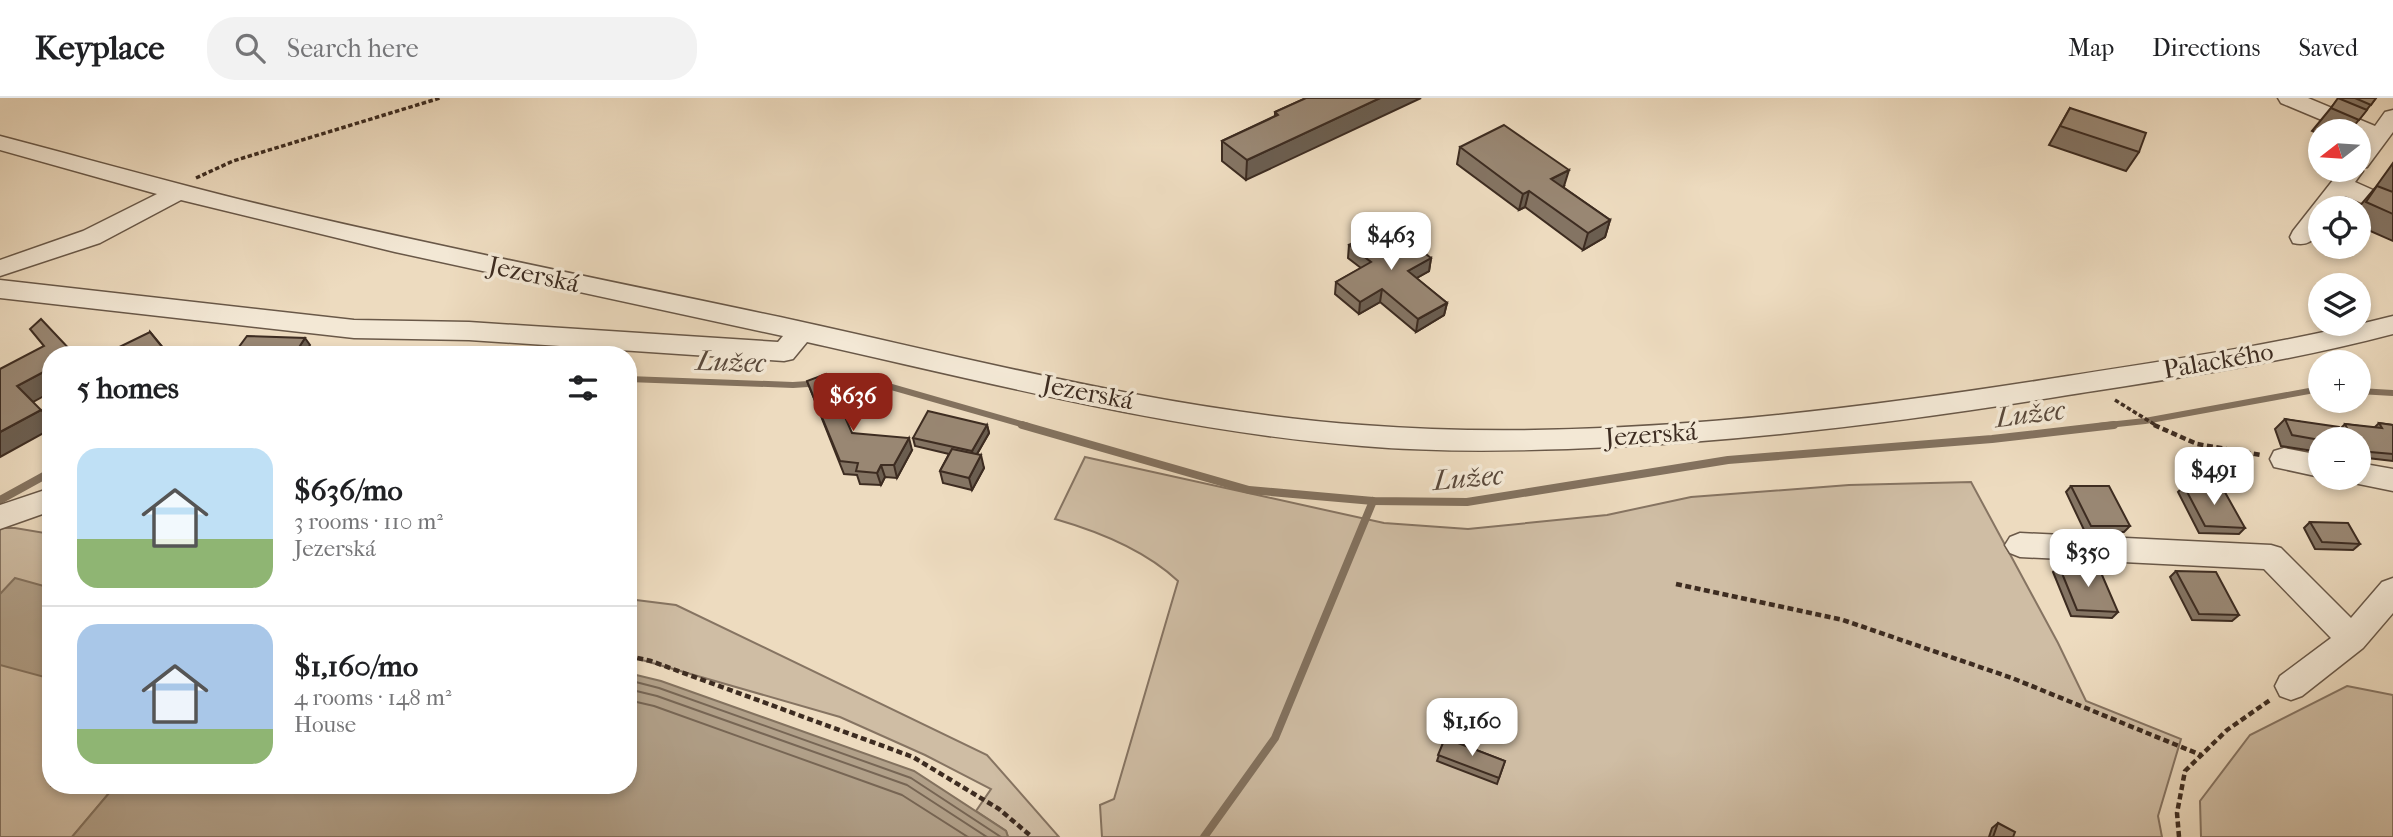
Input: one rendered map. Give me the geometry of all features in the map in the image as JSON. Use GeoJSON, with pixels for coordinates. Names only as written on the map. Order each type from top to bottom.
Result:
{"type":"FeatureCollection","features":[{"type":"Feature","properties":{"kind":"street"},"geometry":{"type":"LineString","coordinates":[[2289,98],[2379,136]]}},
{"type":"Feature","properties":{"kind":"street"},"geometry":{"type":"LineString","coordinates":[[2371,146],[2393,117]]}},
{"type":"Feature","properties":{"kind":"street","name":"Jezerská"},"geometry":{"type":"LineString","coordinates":[[0,143],[111,176],[386,243],[1103,396],[1248,422],[1324,432],[1441,440],[1606,438],[1831,418],[2083,384]]}},
{"type":"Feature","properties":{"kind":"street"},"geometry":{"type":"LineString","coordinates":[[2354,182],[2393,208]]}},
{"type":"Feature","properties":{"kind":"street"},"geometry":{"type":"LineString","coordinates":[[0,268],[92,239],[141,215],[177,192]]}},
{"type":"Feature","properties":{"kind":"street"},"geometry":{"type":"LineString","coordinates":[[2302,237],[2308,229]]}},
{"type":"Feature","properties":{"kind":"street"},"geometry":{"type":"LineString","coordinates":[[0,289],[354,329],[469,331],[609,346]]}},
{"type":"Feature","properties":{"kind":"street"},"geometry":{"type":"LineString","coordinates":[[687,345],[702,310]]}},
{"type":"Feature","properties":{"kind":"street","name":"Palackého"},"geometry":{"type":"LineString","coordinates":[[2083,384],[2393,326]]}},
{"type":"Feature","properties":{"kind":"street"},"geometry":{"type":"LineString","coordinates":[[637,348],[687,345],[784,352],[802,331]]}},
{"type":"Feature","properties":{"kind":"street"},"geometry":{"type":"LineString","coordinates":[[2284,459],[2308,464]]}},
{"type":"Feature","properties":{"kind":"street"},"geometry":{"type":"LineString","coordinates":[[2378,478],[2393,505]]}},
{"type":"Feature","properties":{"kind":"street"},"geometry":{"type":"LineString","coordinates":[[0,517],[42,502]]}},
{"type":"Feature","properties":{"kind":"street"},"geometry":{"type":"LineString","coordinates":[[2020,545],[2271,557],[2352,639]]}},
{"type":"Feature","properties":{"kind":"street"},"geometry":{"type":"LineString","coordinates":[[2291,686],[2352,639],[2393,591]]}},
{"type":"Feature","properties":{"kind":"path"},"geometry":{"type":"LineString","coordinates":[[177,192],[202,173],[233,161],[440,98]]}},
{"type":"Feature","properties":{"kind":"path"},"geometry":{"type":"LineString","coordinates":[[2136,410],[2162,430],[2208,447],[2284,459]]}},
{"type":"Feature","properties":{"kind":"path"},"geometry":{"type":"LineString","coordinates":[[1676,584],[1843,620],[2012,678],[2201,755]]}},
{"type":"Feature","properties":{"kind":"path"},"geometry":{"type":"LineString","coordinates":[[637,658],[913,757],[999,809],[1032,837]]}},
{"type":"Feature","properties":{"kind":"path"},"geometry":{"type":"LineString","coordinates":[[2179,837],[2177,813],[2185,771],[2227,730],[2291,686]]}},
{"type":"Feature","properties":{"kind":"shaded area"},"geometry":{"type":"Polygon","coordinates":[[[1085,457],[1384,523],[1468,529],[1607,515],[1691,497],[1849,485],[1971,482],[2058,643],[2086,701],[2181,739],[2158,816],[2162,837],[1102,837],[1100,805],[1114,799],[1178,581],[1136,551],[1055,519],[1085,457]]]}},
{"type":"Feature","properties":{"kind":"shaded area"},"geometry":{"type":"Polygon","coordinates":[[[0,528],[15,528],[42,532],[42,794],[108,794],[72,837],[0,837],[0,528]]]}},
{"type":"Feature","properties":{"kind":"shaded area"},"geometry":{"type":"Polygon","coordinates":[[[637,600],[676,605],[987,755],[1059,837],[1008,837],[1006,831],[976,811],[991,789],[925,755],[840,717],[637,659],[637,600]]]}},
{"type":"Feature","properties":{"kind":"shaded area"},"geometry":{"type":"Polygon","coordinates":[[[2347,686],[2393,695],[2393,837],[2201,837],[2200,801],[2250,735],[2347,686]]]}},
{"type":"Feature","properties":{"kind":"water"},"geometry":{"type":"Polygon","coordinates":[[[15,578],[42,586],[42,676],[0,665],[0,594],[15,578]]]}},
{"type":"Feature","properties":{"kind":"water"},"geometry":{"type":"Polygon","coordinates":[[[637,675],[661,681],[914,771],[1006,831],[1008,837],[72,837],[108,794],[637,794],[637,675]]]}},
{"type":"Feature","properties":{"kind":"building"},"geometry":{"type":"Polygon","coordinates":[[[1306,98],[1380,98],[1247,160],[1222,141],[1278,115],[1275,112],[1306,98]]]}},
{"type":"Feature","properties":{"kind":"building"},"geometry":{"type":"Polygon","coordinates":[[[2338,98],[2367,110],[2357,119],[2331,108],[2338,98]]]}},
{"type":"Feature","properties":{"kind":"building"},"geometry":{"type":"Polygon","coordinates":[[[2355,98],[2376,98],[2371,105],[2355,98]]]}},
{"type":"Feature","properties":{"kind":"building"},"geometry":{"type":"Polygon","coordinates":[[[2070,108],[2146,133],[2139,152],[2060,126],[2070,108]]]}},
{"type":"Feature","properties":{"kind":"building"},"geometry":{"type":"Polygon","coordinates":[[[1504,125],[1569,170],[1551,179],[1610,220],[1588,233],[1529,191],[1523,194],[1460,147],[1504,125]]]}},
{"type":"Feature","properties":{"kind":"building"},"geometry":{"type":"Polygon","coordinates":[[[2377,186],[2393,192],[2393,214],[2371,204],[2370,196],[2377,186]]]}},
{"type":"Feature","properties":{"kind":"building"},"geometry":{"type":"Polygon","coordinates":[[[1387,224],[1431,258],[1408,271],[1447,303],[1418,319],[1382,289],[1360,302],[1336,282],[1371,262],[1349,245],[1387,224]]]}},
{"type":"Feature","properties":{"kind":"building"},"geometry":{"type":"Polygon","coordinates":[[[41,319],[66,346],[44,346],[30,329],[41,319]]]}},
{"type":"Feature","properties":{"kind":"building"},"geometry":{"type":"Polygon","coordinates":[[[150,332],[161,346],[121,346],[150,332]]]}},
{"type":"Feature","properties":{"kind":"building"},"geometry":{"type":"Polygon","coordinates":[[[247,336],[305,338],[300,346],[240,346],[247,336]]]}},
{"type":"Feature","properties":{"kind":"building"},"geometry":{"type":"Polygon","coordinates":[[[42,347],[42,373],[17,386],[41,410],[0,432],[0,369],[42,347]]]}},
{"type":"Feature","properties":{"kind":"building"},"geometry":{"type":"Polygon","coordinates":[[[826,374],[852,433],[909,438],[894,465],[881,465],[877,473],[856,471],[858,463],[840,461],[807,381],[826,374]]]}},
{"type":"Feature","properties":{"kind":"building"},"geometry":{"type":"Polygon","coordinates":[[[928,411],[987,425],[972,451],[913,438],[928,411]]]}},
{"type":"Feature","properties":{"kind":"building"},"geometry":{"type":"Polygon","coordinates":[[[2285,419],[2339,427],[2308,427],[2308,438],[2292,435],[2285,419]]]}},
{"type":"Feature","properties":{"kind":"building"},"geometry":{"type":"Polygon","coordinates":[[[2379,423],[2393,425],[2393,454],[2371,452],[2371,427],[2346,427],[2345,424],[2382,428],[2379,423]]]}},
{"type":"Feature","properties":{"kind":"building"},"geometry":{"type":"Polygon","coordinates":[[[952,449],[981,455],[969,478],[940,471],[952,449]]]}},
{"type":"Feature","properties":{"kind":"building"},"geometry":{"type":"Polygon","coordinates":[[[2071,486],[2109,486],[2130,526],[2091,526],[2071,486]]]}},
{"type":"Feature","properties":{"kind":"building"},"geometry":{"type":"Polygon","coordinates":[[[2184,486],[2222,487],[2245,528],[2205,526],[2184,486]]]}},
{"type":"Feature","properties":{"kind":"building"},"geometry":{"type":"Polygon","coordinates":[[[2310,522],[2348,523],[2360,544],[2322,542],[2310,522]]]}},
{"type":"Feature","properties":{"kind":"building"},"geometry":{"type":"Polygon","coordinates":[[[2059,566],[2099,568],[2118,612],[2077,610],[2059,566]]]}},
{"type":"Feature","properties":{"kind":"building"},"geometry":{"type":"Polygon","coordinates":[[[2176,571],[2216,572],[2239,615],[2199,614],[2176,571]]]}},
{"type":"Feature","properties":{"kind":"building"},"geometry":{"type":"Polygon","coordinates":[[[1445,738],[1505,761],[1499,778],[1438,755],[1445,738]]]}},
{"type":"Feature","properties":{"kind":"building"},"geometry":{"type":"Polygon","coordinates":[[[1998,823],[2015,832],[2013,837],[1993,837],[1998,823]]]}},
{"type":"Feature","properties":{"kind":"waterway","name":"Lužec"},"geometry":{"type":"LineString","coordinates":[[637,379],[793,385],[867,380],[1028,426]]}},
{"type":"Feature","properties":{"kind":"waterway","name":"Lužec"},"geometry":{"type":"LineString","coordinates":[[2099,426],[2145,421],[2308,391]]}},
{"type":"Feature","properties":{"kind":"waterway","name":"Lužec"},"geometry":{"type":"LineString","coordinates":[[2371,392],[2393,393]]}},
{"type":"Feature","properties":{"kind":"waterway","name":"Lužec"},"geometry":{"type":"LineString","coordinates":[[1022,425],[1249,490],[1373,501]]}},
{"type":"Feature","properties":{"kind":"waterway","name":"Lužec"},"geometry":{"type":"LineString","coordinates":[[1373,501],[1467,502],[1728,460],[1992,439],[2114,425]]}},
{"type":"Feature","properties":{"kind":"waterway","name":"Lužec"},"geometry":{"type":"LineString","coordinates":[[0,500],[42,477]]}},
{"type":"Feature","properties":{"kind":"waterway"},"geometry":{"type":"LineString","coordinates":[[1204,837],[1275,738],[1373,501]]}}]}
